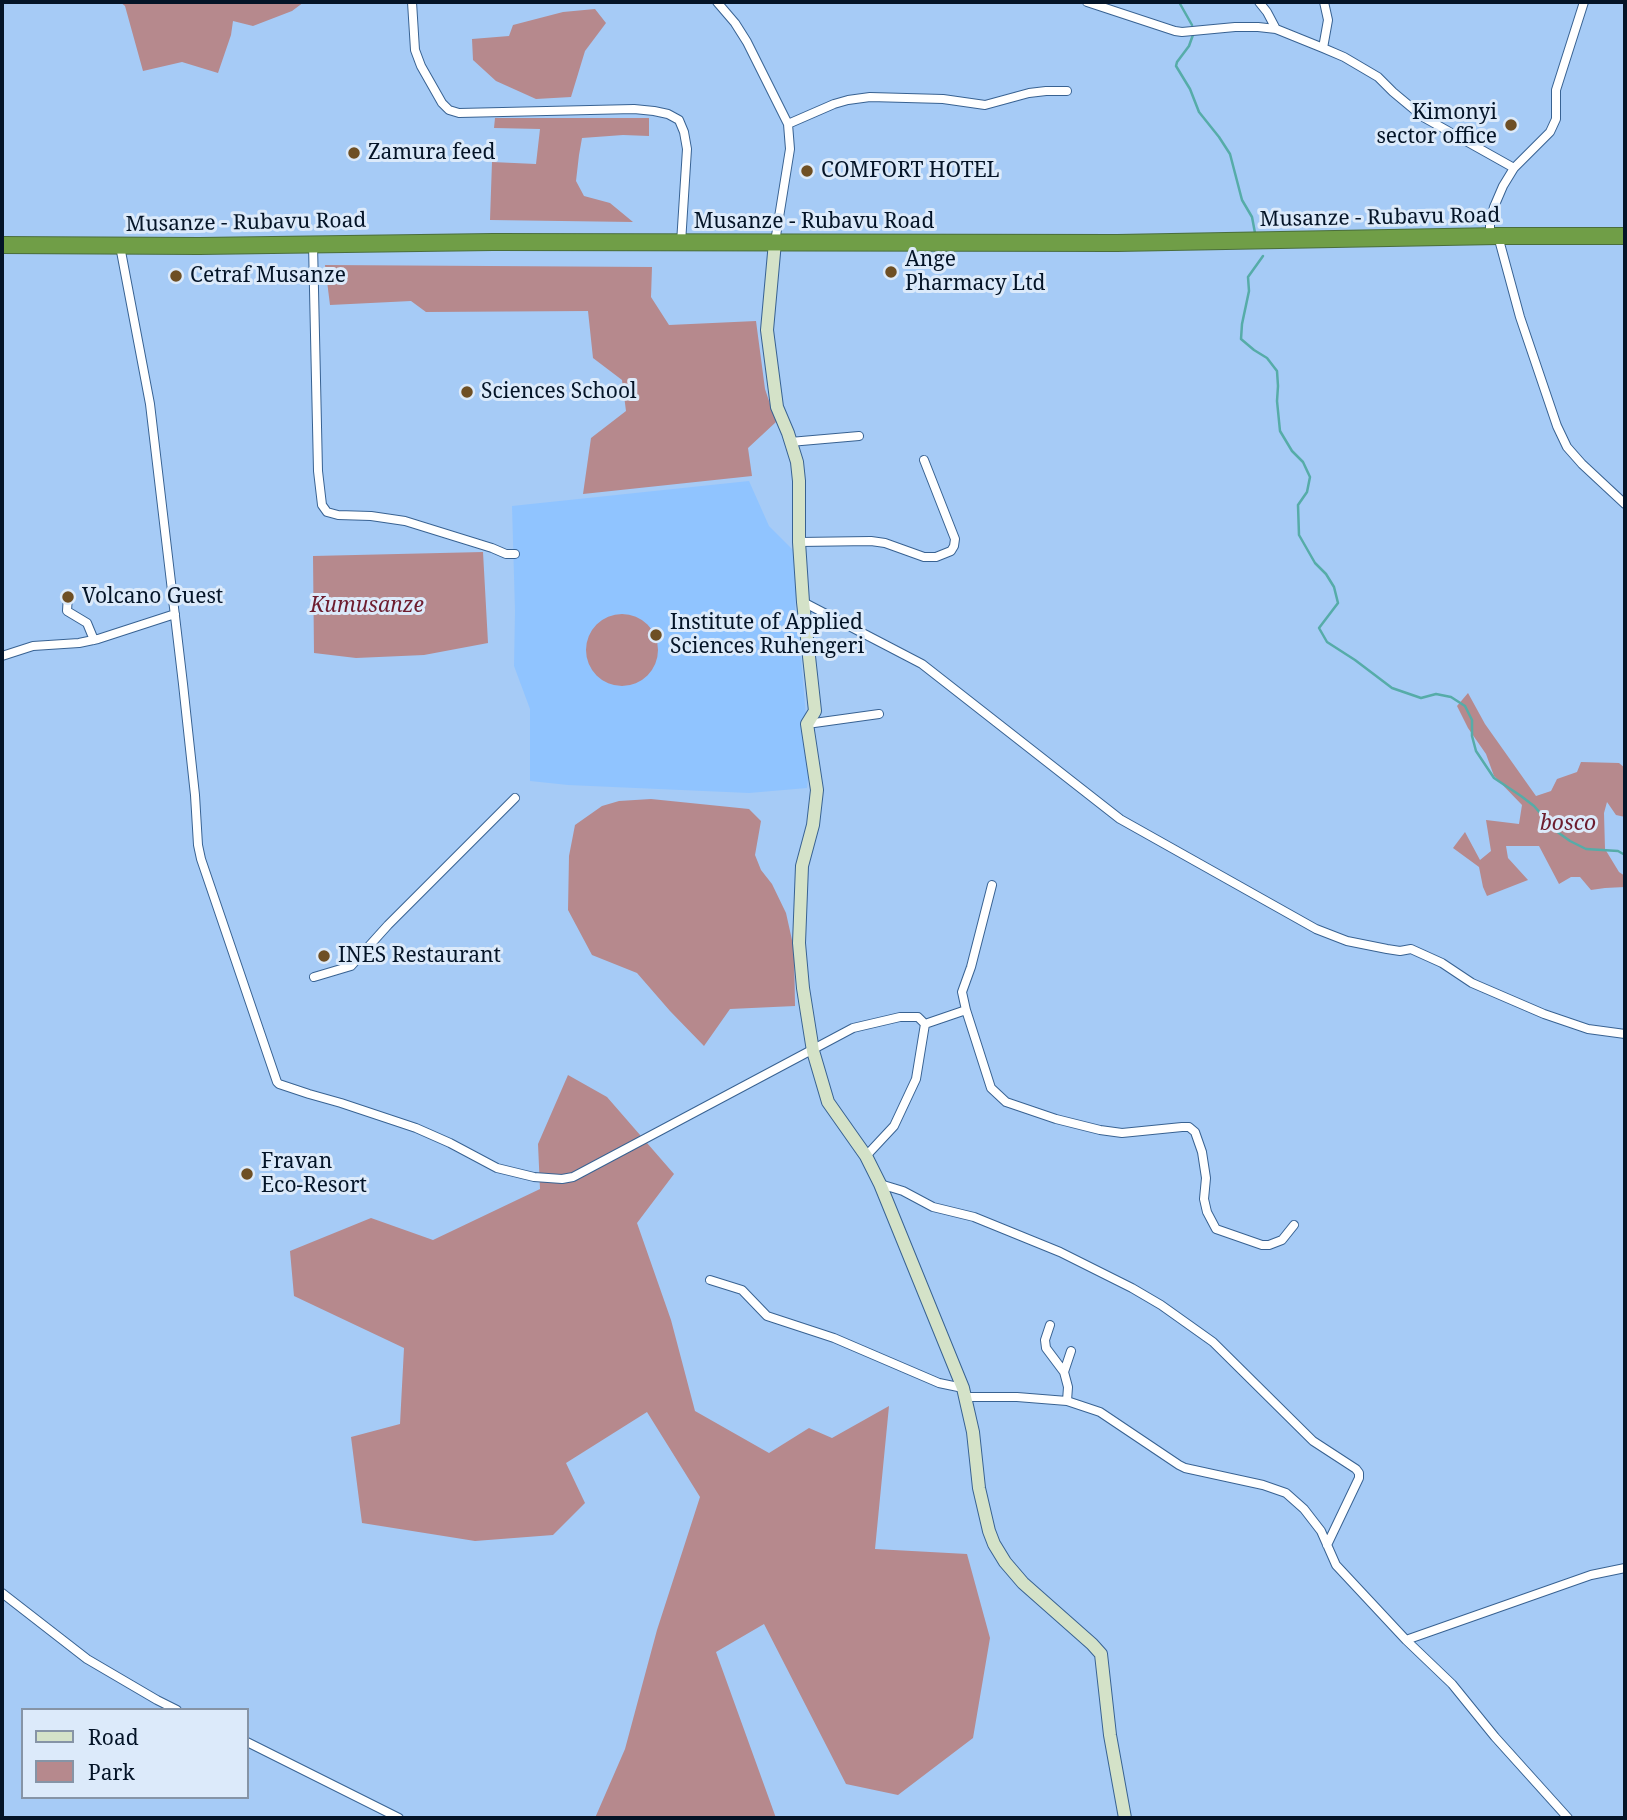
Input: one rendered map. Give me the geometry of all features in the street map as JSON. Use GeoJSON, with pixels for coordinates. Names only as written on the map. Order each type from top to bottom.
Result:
{"type":"FeatureCollection","features":[{"type":"Feature","properties":{"kind":"highway","name":"Musanze - Rubavu Road"},"geometry":{"type":"LineString","coordinates":[[2,245],[493,242],[1117,243],[1625,236]]}},
{"type":"Feature","properties":{"kind":"main road"},"geometry":{"type":"LineString","coordinates":[[775,242],[767,330],[777,407],[797,461],[803,602],[815,711],[807,724],[817,790],[813,825],[802,866],[799,943],[813,1051],[828,1102],[866,1156],[880,1184],[965,1393],[973,1432],[979,1489],[994,1544],[1004,1562],[1023,1583],[1101,1654],[1110,1735],[1125,1818]]}},
{"type":"Feature","properties":{"kind":"street"},"geometry":{"type":"LineString","coordinates":[[412,2],[415,50],[421,66],[442,103],[449,110],[459,113],[634,109],[668,114],[679,120],[687,149],[681,243]]}},
{"type":"Feature","properties":{"kind":"street"},"geometry":{"type":"LineString","coordinates":[[717,2],[736,23],[788,124],[790,149],[775,242]]}},
{"type":"Feature","properties":{"kind":"street"},"geometry":{"type":"LineString","coordinates":[[1087,2],[1182,32],[1235,27],[1276,29],[1344,57],[1378,77],[1423,117],[1514,168]]}},
{"type":"Feature","properties":{"kind":"street"},"geometry":{"type":"LineString","coordinates":[[1259,2],[1276,29]]}},
{"type":"Feature","properties":{"kind":"street"},"geometry":{"type":"LineString","coordinates":[[1323,48],[1328,20],[1324,2]]}},
{"type":"Feature","properties":{"kind":"street"},"geometry":{"type":"LineString","coordinates":[[1584,2],[1556,90],[1556,119],[1550,132],[1514,168],[1503,186],[1490,222],[1490,231],[1498,236],[1520,317],[1566,447],[1625,504]]}},
{"type":"Feature","properties":{"kind":"street"},"geometry":{"type":"LineString","coordinates":[[788,124],[834,104],[870,97],[943,99],[985,105],[1028,93],[1067,91]]}},
{"type":"Feature","properties":{"kind":"street"},"geometry":{"type":"LineString","coordinates":[[313,244],[318,471],[322,505],[327,512],[338,515],[405,521],[506,554],[515,554]]}},
{"type":"Feature","properties":{"kind":"street"},"geometry":{"type":"LineString","coordinates":[[120,246],[150,404],[195,795],[198,845],[279,1084],[416,1128],[497,1168],[534,1177],[562,1180],[573,1177],[853,1028],[900,1017],[918,1017],[925,1024]]}},
{"type":"Feature","properties":{"kind":"street"},"geometry":{"type":"LineString","coordinates":[[790,442],[859,436]]}},
{"type":"Feature","properties":{"kind":"street"},"geometry":{"type":"LineString","coordinates":[[799,542],[871,541],[885,543],[924,557],[936,557],[951,551],[955,539],[924,460]]}},
{"type":"Feature","properties":{"kind":"street"},"geometry":{"type":"LineString","coordinates":[[68,595],[67,611],[87,623],[94,640]]}},
{"type":"Feature","properties":{"kind":"street"},"geometry":{"type":"LineString","coordinates":[[803,602],[922,664],[1121,820],[1316,929],[1347,942],[1400,951],[1411,949],[1442,963],[1472,983],[1544,1014],[1588,1029],[1625,1034]]}},
{"type":"Feature","properties":{"kind":"street"},"geometry":{"type":"LineString","coordinates":[[2,656],[33,646],[94,640],[175,614]]}},
{"type":"Feature","properties":{"kind":"street"},"geometry":{"type":"LineString","coordinates":[[807,724],[879,714]]}},
{"type":"Feature","properties":{"kind":"street"},"geometry":{"type":"LineString","coordinates":[[314,977],[351,967],[388,925],[515,798]]}},
{"type":"Feature","properties":{"kind":"street"},"geometry":{"type":"LineString","coordinates":[[992,885],[962,992],[991,1088],[1006,1102],[1100,1130],[1122,1133],[1189,1128],[1195,1132],[1202,1152],[1206,1178],[1204,1199],[1216,1229],[1269,1245],[1282,1240],[1294,1225]]}},
{"type":"Feature","properties":{"kind":"street"},"geometry":{"type":"LineString","coordinates":[[925,1024],[966,1010]]}},
{"type":"Feature","properties":{"kind":"street"},"geometry":{"type":"LineString","coordinates":[[866,1156],[894,1126],[916,1079],[925,1024]]}},
{"type":"Feature","properties":{"kind":"street"},"geometry":{"type":"LineString","coordinates":[[880,1184],[903,1191],[933,1207],[974,1217],[1060,1252],[1161,1305],[1213,1342],[1313,1441],[1359,1473],[1327,1545]]}},
{"type":"Feature","properties":{"kind":"street"},"geometry":{"type":"LineString","coordinates":[[710,1280],[743,1290],[767,1316],[834,1338],[965,1393],[1067,1401],[1100,1412],[1179,1465],[1286,1493],[1304,1509],[1321,1531],[1336,1565],[1406,1640],[1452,1684],[1495,1737],[1568,1818]]}},
{"type":"Feature","properties":{"kind":"street"},"geometry":{"type":"LineString","coordinates":[[1050,1325],[1045,1340],[1046,1348],[1064,1372],[1068,1387],[1067,1401]]}},
{"type":"Feature","properties":{"kind":"street"},"geometry":{"type":"LineString","coordinates":[[1064,1372],[1071,1351]]}},
{"type":"Feature","properties":{"kind":"street"},"geometry":{"type":"LineString","coordinates":[[1406,1640],[1591,1575],[1625,1568]]}},
{"type":"Feature","properties":{"kind":"street"},"geometry":{"type":"LineString","coordinates":[[2,1593],[87,1659],[173,1708]]}},
{"type":"Feature","properties":{"kind":"street"},"geometry":{"type":"LineString","coordinates":[[248,1742],[399,1818]]}},
{"type":"Feature","properties":{"kind":"shaded area","name":"Institute of Applied Sciences Ruhengeri"},"geometry":{"type":"Polygon","coordinates":[[[749,481],[769,526],[796,553],[795,613],[810,763],[807,788],[749,793],[530,781],[530,709],[514,666],[512,506],[749,481]]]}},
{"type":"Feature","properties":{"kind":"green space"},"geometry":{"type":"Polygon","coordinates":[[[120,2],[304,2],[292,11],[253,26],[233,21],[218,73],[182,62],[143,71],[125,6],[120,2]]]}},
{"type":"Feature","properties":{"kind":"green space"},"geometry":{"type":"Polygon","coordinates":[[[595,9],[606,23],[585,51],[571,97],[536,99],[496,81],[473,60],[472,39],[509,36],[513,25],[563,12],[595,9]]]}},
{"type":"Feature","properties":{"kind":"green space"},"geometry":{"type":"Polygon","coordinates":[[[495,118],[649,118],[649,136],[582,138],[579,155],[576,181],[584,196],[610,203],[633,222],[490,220],[492,162],[536,164],[540,129],[494,128],[495,118]]]}},
{"type":"Feature","properties":{"kind":"green space"},"geometry":{"type":"Polygon","coordinates":[[[325,265],[652,267],[651,297],[669,325],[756,321],[765,389],[776,422],[748,448],[752,476],[583,494],[591,438],[626,411],[622,380],[593,358],[588,311],[426,312],[411,301],[330,305],[325,265]]]}},
{"type":"Feature","properties":{"kind":"green space","name":"Kumusanze"},"geometry":{"type":"Polygon","coordinates":[[[483,552],[488,643],[424,655],[356,658],[314,653],[313,556],[483,552]]]}},
{"type":"Feature","properties":{"kind":"green space"},"geometry":{"type":"Polygon","coordinates":[[[629,614],[648,624],[656,636],[656,664],[648,676],[636,684],[615,686],[596,676],[588,664],[586,643],[596,624],[608,616],[629,614]]]}},
{"type":"Feature","properties":{"kind":"green space","name":"bosco"},"geometry":{"type":"Polygon","coordinates":[[[1468,693],[1485,724],[1536,796],[1551,791],[1557,779],[1577,772],[1581,762],[1619,763],[1625,768],[1625,817],[1616,815],[1607,802],[1604,813],[1605,849],[1619,872],[1625,876],[1625,887],[1591,890],[1580,877],[1571,877],[1559,884],[1539,846],[1506,846],[1508,858],[1528,880],[1487,896],[1479,867],[1453,848],[1465,832],[1480,860],[1491,851],[1486,820],[1519,824],[1522,805],[1494,776],[1486,754],[1457,706],[1468,693]]]}},
{"type":"Feature","properties":{"kind":"green space"},"geometry":{"type":"Polygon","coordinates":[[[651,799],[749,809],[761,821],[755,855],[786,913],[794,949],[795,1006],[730,1009],[704,1046],[637,973],[592,955],[568,910],[569,856],[575,825],[602,806],[619,801],[651,799]]]}},
{"type":"Feature","properties":{"kind":"green space"},"geometry":{"type":"Polygon","coordinates":[[[568,1075],[607,1097],[674,1174],[637,1223],[671,1320],[695,1411],[769,1453],[809,1428],[832,1438],[889,1406],[875,1549],[967,1554],[990,1638],[973,1738],[898,1795],[846,1784],[764,1624],[716,1652],[776,1818],[595,1818],[625,1749],[657,1630],[700,1497],[647,1412],[566,1463],[585,1503],[553,1535],[475,1541],[362,1523],[351,1437],[400,1424],[404,1348],[294,1296],[290,1251],[371,1218],[433,1240],[540,1189],[538,1144],[568,1075]]]}},
{"type":"Feature","properties":{"kind":"waterway"},"geometry":{"type":"LineString","coordinates":[[1179,2],[1192,25]]}},
{"type":"Feature","properties":{"kind":"waterway"},"geometry":{"type":"LineString","coordinates":[[1194,32],[1189,46],[1176,66],[1190,89],[1199,112],[1230,154],[1242,200],[1252,217],[1255,233]]}},
{"type":"Feature","properties":{"kind":"waterway"},"geometry":{"type":"LineString","coordinates":[[1263,256],[1248,277],[1249,291],[1241,339],[1267,358],[1277,371],[1280,431],[1292,451],[1303,462],[1310,477],[1307,492],[1298,505],[1299,535],[1315,563],[1334,587],[1338,603],[1319,628],[1327,642],[1392,688],[1421,698],[1436,694],[1451,697],[1465,706],[1472,720],[1476,751],[1494,778],[1534,806],[1556,831],[1570,841],[1586,849],[1618,851],[1625,855]]}},
{"type":"Feature","properties":{"kind":"place","name":"Kimonyi sector office"},"geometry":{"type":"Point","coordinates":[1511,125]}},
{"type":"Feature","properties":{"kind":"place","name":"Zamura feed"},"geometry":{"type":"Point","coordinates":[354,153]}},
{"type":"Feature","properties":{"kind":"place","name":"COMFORT HOTEL"},"geometry":{"type":"Point","coordinates":[807,171]}},
{"type":"Feature","properties":{"kind":"place","name":"Ange Pharmacy Ltd"},"geometry":{"type":"Point","coordinates":[891,272]}},
{"type":"Feature","properties":{"kind":"place","name":"Cetraf Musanze"},"geometry":{"type":"Point","coordinates":[176,276]}},
{"type":"Feature","properties":{"kind":"place","name":"Sciences School"},"geometry":{"type":"Point","coordinates":[467,392]}},
{"type":"Feature","properties":{"kind":"place","name":"Volcano Guest"},"geometry":{"type":"Point","coordinates":[68,597]}},
{"type":"Feature","properties":{"kind":"place","name":"Institute of Applied Sciences Ruhengeri"},"geometry":{"type":"Point","coordinates":[656,635]}},
{"type":"Feature","properties":{"kind":"place","name":"INES Restaurant"},"geometry":{"type":"Point","coordinates":[324,956]}},
{"type":"Feature","properties":{"kind":"place","name":"Fravan Eco-Resort"},"geometry":{"type":"Point","coordinates":[247,1174]}}]}
